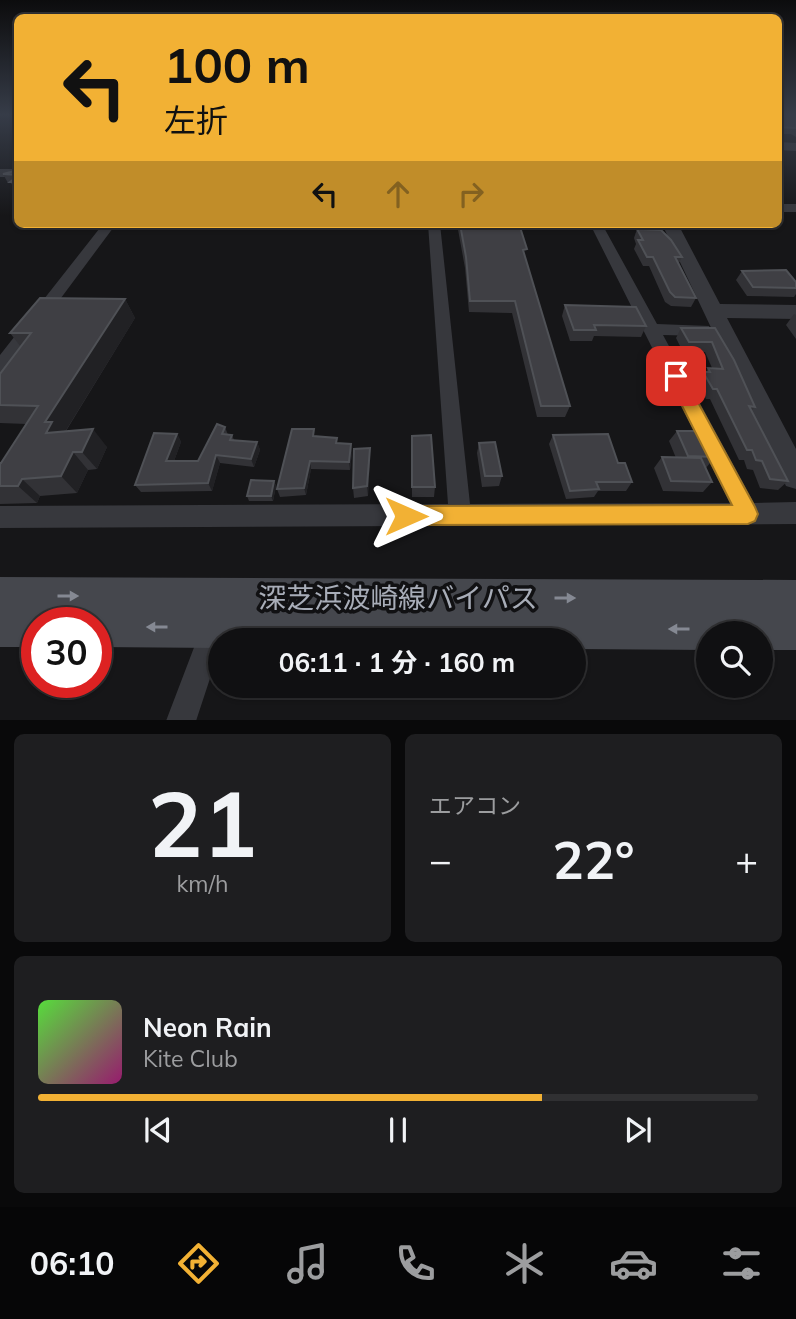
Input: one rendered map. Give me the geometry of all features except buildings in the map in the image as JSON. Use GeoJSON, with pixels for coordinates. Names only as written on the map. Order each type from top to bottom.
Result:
{"type":"FeatureCollection","features":[{"type":"Feature","properties":{"kind":"main road","name":"深芝浜波崎線バイパス"},"geometry":{"type":"LineString","coordinates":[[0,596],[219,612],[796,630]]}},
{"type":"Feature","properties":{"kind":"main road","name":"深芝浜波崎線バイパス"},"geometry":{"type":"LineString","coordinates":[[112,625],[219,612],[796,599]]}},
{"type":"Feature","properties":{"kind":"main road"},"geometry":{"type":"LineString","coordinates":[[0,627],[21,627]]}},
{"type":"Feature","properties":{"kind":"street"},"geometry":{"type":"LineString","coordinates":[[0,367],[107,228]]}},
{"type":"Feature","properties":{"kind":"street"},"geometry":{"type":"LineString","coordinates":[[434,228],[460,515]]}},
{"type":"Feature","properties":{"kind":"street"},"geometry":{"type":"LineString","coordinates":[[598,228],[748,514]]}},
{"type":"Feature","properties":{"kind":"street"},"geometry":{"type":"LineString","coordinates":[[672,228],[796,477]]}},
{"type":"Feature","properties":{"kind":"street"},"geometry":{"type":"LineString","coordinates":[[651,329],[796,312]]}},
{"type":"Feature","properties":{"kind":"street"},"geometry":{"type":"LineString","coordinates":[[0,517],[796,513]]}},
{"type":"Feature","properties":{"kind":"street"},"geometry":{"type":"LineString","coordinates":[[181,720],[219,612]]}},
{"type":"Feature","properties":{"kind":"route"},"geometry":{"type":"LineString","coordinates":[[406,516],[748,514],[676,376]]}}]}
